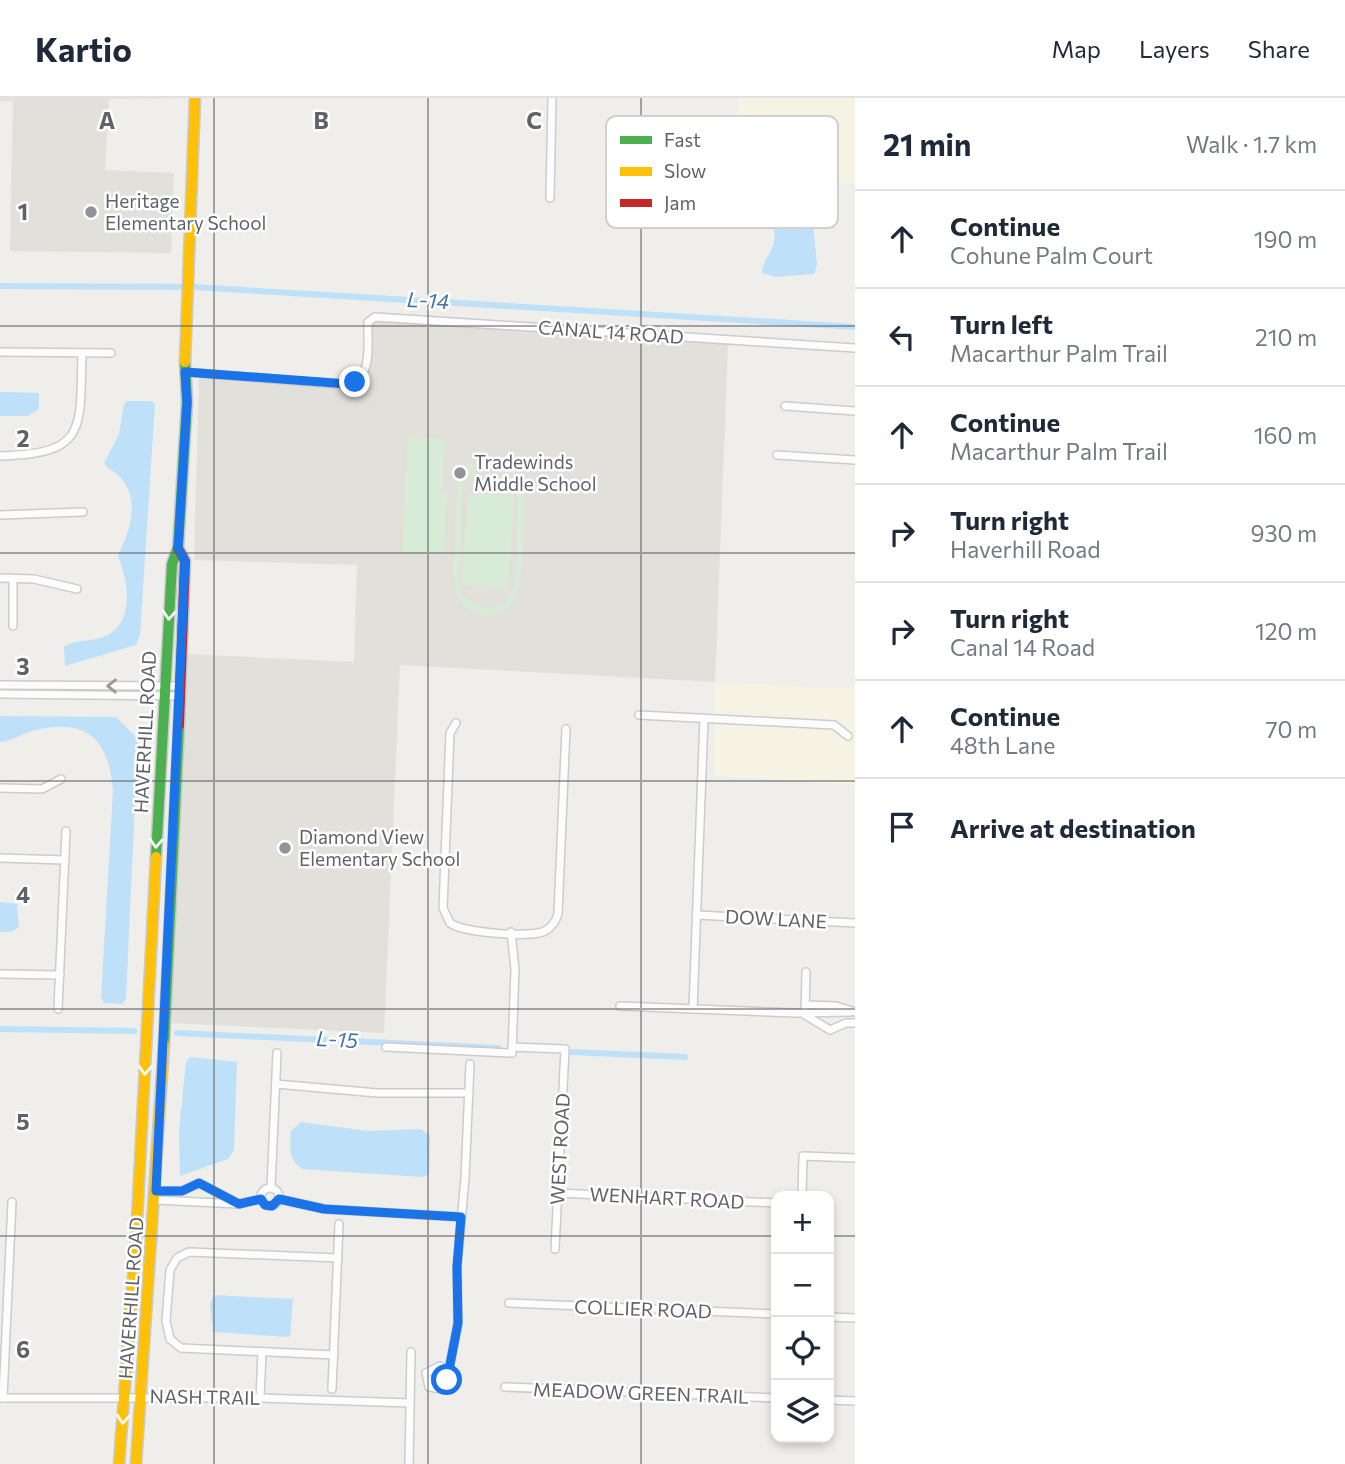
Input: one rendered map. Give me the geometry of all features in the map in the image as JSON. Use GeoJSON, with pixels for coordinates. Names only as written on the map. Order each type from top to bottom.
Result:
{"type":"FeatureCollection","features":[{"type":"Feature","properties":{"kind":"street","name":"HAVERHILL ROAD"},"geometry":{"type":"LineString","coordinates":[[119,1464],[140,1199],[172,564],[178,548],[187,402],[185,372],[195,98]]}},
{"type":"Feature","properties":{"kind":"street"},"geometry":{"type":"LineString","coordinates":[[550,198],[552,98]]}},
{"type":"Feature","properties":{"kind":"street","name":"CANAL 14 ROAD"},"geometry":{"type":"LineString","coordinates":[[185,372],[348,384],[361,378],[366,371],[368,321],[375,317],[855,348]]}},
{"type":"Feature","properties":{"kind":"street"},"geometry":{"type":"LineString","coordinates":[[0,352],[111,353]]}},
{"type":"Feature","properties":{"kind":"street"},"geometry":{"type":"LineString","coordinates":[[0,456],[50,452],[64,444],[75,430],[80,415],[82,353]]}},
{"type":"Feature","properties":{"kind":"street"},"geometry":{"type":"LineString","coordinates":[[785,405],[855,411]]}},
{"type":"Feature","properties":{"kind":"street"},"geometry":{"type":"LineString","coordinates":[[777,455],[855,460]]}},
{"type":"Feature","properties":{"kind":"street"},"geometry":{"type":"LineString","coordinates":[[0,515],[83,512]]}},
{"type":"Feature","properties":{"kind":"street","name":"HAVERHILL ROAD"},"geometry":{"type":"LineString","coordinates":[[136,1464],[156,1195],[180,691],[185,561],[178,548]]}},
{"type":"Feature","properties":{"kind":"street"},"geometry":{"type":"LineString","coordinates":[[0,578],[60,583],[77,589]]}},
{"type":"Feature","properties":{"kind":"street"},"geometry":{"type":"LineString","coordinates":[[13,579],[13,626]]}},
{"type":"Feature","properties":{"kind":"street"},"geometry":{"type":"LineString","coordinates":[[0,685],[164,691]]}},
{"type":"Feature","properties":{"kind":"street"},"geometry":{"type":"LineString","coordinates":[[0,694],[180,691]]}},
{"type":"Feature","properties":{"kind":"street"},"geometry":{"type":"LineString","coordinates":[[639,715],[835,725],[848,736]]}},
{"type":"Feature","properties":{"kind":"street"},"geometry":{"type":"LineString","coordinates":[[693,1009],[704,718]]}},
{"type":"Feature","properties":{"kind":"street"},"geometry":{"type":"LineString","coordinates":[[456,723],[450,733],[444,912],[450,923],[462,930],[542,932],[552,925],[558,914],[566,729]]}},
{"type":"Feature","properties":{"kind":"street"},"geometry":{"type":"LineString","coordinates":[[0,788],[43,789],[61,779]]}},
{"type":"Feature","properties":{"kind":"street"},"geometry":{"type":"LineString","coordinates":[[58,1009],[66,831]]}},
{"type":"Feature","properties":{"kind":"street"},"geometry":{"type":"LineString","coordinates":[[0,858],[65,860]]}},
{"type":"Feature","properties":{"kind":"street","name":"DOW LANE"},"geometry":{"type":"LineString","coordinates":[[697,915],[855,923]]}},
{"type":"Feature","properties":{"kind":"street"},"geometry":{"type":"LineString","coordinates":[[386,1047],[512,1050],[515,969],[511,932]]}},
{"type":"Feature","properties":{"kind":"street"},"geometry":{"type":"LineString","coordinates":[[806,972],[805,1015],[830,1030],[846,1023],[855,1023]]}},
{"type":"Feature","properties":{"kind":"street"},"geometry":{"type":"LineString","coordinates":[[0,974],[60,975]]}},
{"type":"Feature","properties":{"kind":"street"},"geometry":{"type":"LineString","coordinates":[[620,1006],[693,1009],[806,1008],[852,1012]]}},
{"type":"Feature","properties":{"kind":"street"},"geometry":{"type":"LineString","coordinates":[[817,1023],[822,1009]]}},
{"type":"Feature","properties":{"kind":"street"},"geometry":{"type":"LineString","coordinates":[[147,1031],[164,1032]]}},
{"type":"Feature","properties":{"kind":"street","name":"WEST ROAD"},"geometry":{"type":"LineString","coordinates":[[512,1050],[565,1049],[555,1249]]}},
{"type":"Feature","properties":{"kind":"street"},"geometry":{"type":"LineString","coordinates":[[271,1187],[277,1053]]}},
{"type":"Feature","properties":{"kind":"street"},"geometry":{"type":"LineString","coordinates":[[449,1371],[458,1323],[457,1267],[470,1064]]}},
{"type":"Feature","properties":{"kind":"street"},"geometry":{"type":"LineString","coordinates":[[276,1084],[377,1093],[468,1093]]}},
{"type":"Feature","properties":{"kind":"street"},"geometry":{"type":"LineString","coordinates":[[802,1191],[803,1156],[855,1158]]}},
{"type":"Feature","properties":{"kind":"street"},"geometry":{"type":"LineString","coordinates":[[156,1195],[182,1191],[199,1183],[239,1204]]}},
{"type":"Feature","properties":{"kind":"street"},"geometry":{"type":"LineString","coordinates":[[271,1187],[278,1191],[279,1199]]}},
{"type":"Feature","properties":{"kind":"street"},"geometry":{"type":"LineString","coordinates":[[271,1187],[263,1191],[261,1199],[265,1205],[272,1206],[279,1199]]}},
{"type":"Feature","properties":{"kind":"street","name":"WENHART ROAD"},"geometry":{"type":"LineString","coordinates":[[558,1194],[771,1203]]}},
{"type":"Feature","properties":{"kind":"street"},"geometry":{"type":"LineString","coordinates":[[156,1195],[239,1204],[261,1199]]}},
{"type":"Feature","properties":{"kind":"street"},"geometry":{"type":"LineString","coordinates":[[279,1199],[324,1209],[461,1217]]}},
{"type":"Feature","properties":{"kind":"street"},"geometry":{"type":"LineString","coordinates":[[2,1398],[12,1202]]}},
{"type":"Feature","properties":{"kind":"street"},"geometry":{"type":"LineString","coordinates":[[332,1390],[340,1224]]}},
{"type":"Feature","properties":{"kind":"street"},"geometry":{"type":"LineString","coordinates":[[334,1355],[191,1350],[181,1348],[170,1339],[166,1328],[170,1270],[177,1258],[189,1252],[338,1258]]}},
{"type":"Feature","properties":{"kind":"street","name":"COLLIER ROAD"},"geometry":{"type":"LineString","coordinates":[[509,1303],[771,1314]]}},
{"type":"Feature","properties":{"kind":"street"},"geometry":{"type":"LineString","coordinates":[[834,1317],[855,1318]]}},
{"type":"Feature","properties":{"kind":"street"},"geometry":{"type":"LineString","coordinates":[[260,1398],[262,1352]]}},
{"type":"Feature","properties":{"kind":"street"},"geometry":{"type":"LineString","coordinates":[[409,1464],[411,1352]]}},
{"type":"Feature","properties":{"kind":"street","name":"MEADOW GREEN TRAIL"},"geometry":{"type":"LineString","coordinates":[[505,1387],[771,1398]]}},
{"type":"Feature","properties":{"kind":"street","name":"NASH TRAIL"},"geometry":{"type":"LineString","coordinates":[[2,1398],[141,1396],[410,1403]]}},
{"type":"Feature","properties":{"kind":"street"},"geometry":{"type":"LineString","coordinates":[[834,1400],[855,1401]]}},
{"type":"Feature","properties":{"kind":"shaded area","name":"Heritage Elementary School"},"geometry":{"type":"Polygon","coordinates":[[[0,98],[182,98],[109,99],[105,170],[174,173],[171,253],[10,251],[13,101],[0,101],[0,98]]]}},
{"type":"Feature","properties":{"kind":"shaded area"},"geometry":{"type":"Polygon","coordinates":[[[739,98],[855,98],[855,184],[838,183],[838,116],[739,116],[739,98]]]}},
{"type":"Feature","properties":{"kind":"shaded area","name":"Tradewinds Middle School"},"geometry":{"type":"Polygon","coordinates":[[[371,321],[728,342],[715,682],[400,665],[384,1033],[169,1023],[186,654],[354,662],[357,565],[194,560],[199,377],[365,385],[371,321]]]}},
{"type":"Feature","properties":{"kind":"shaded area"},"geometry":{"type":"Polygon","coordinates":[[[715,682],[855,689],[855,785],[715,776],[715,682]]]}},
{"type":"Feature","properties":{"kind":"green space"},"geometry":{"type":"Polygon","coordinates":[[[408,437],[444,439],[442,491],[447,491],[444,555],[402,553],[408,437]]]}},
{"type":"Feature","properties":{"kind":"green space"},"geometry":{"type":"Polygon","coordinates":[[[491,457],[511,465],[522,482],[523,489],[524,532],[519,584],[510,606],[492,615],[469,610],[457,594],[455,584],[456,500],[461,481],[471,464],[491,457]],[[491,464],[473,470],[463,485],[459,586],[470,600],[485,608],[493,608],[507,600],[514,583],[517,552],[518,515],[514,477],[504,468],[491,464]]]}},
{"type":"Feature","properties":{"kind":"green space"},"geometry":{"type":"Polygon","coordinates":[[[468,493],[514,496],[508,588],[462,585],[468,493]]]}},
{"type":"Feature","properties":{"kind":"water"},"geometry":{"type":"Polygon","coordinates":[[[813,228],[817,265],[814,274],[776,277],[762,273],[774,242],[774,229],[813,228]]]}},
{"type":"Feature","properties":{"kind":"water"},"geometry":{"type":"Polygon","coordinates":[[[0,392],[39,393],[39,409],[28,416],[0,416],[0,392]]]}},
{"type":"Feature","properties":{"kind":"water"},"geometry":{"type":"Polygon","coordinates":[[[127,401],[151,401],[155,404],[140,635],[136,645],[65,666],[64,647],[111,633],[119,625],[126,607],[126,586],[118,556],[129,529],[131,500],[122,479],[104,463],[119,434],[124,404],[127,401]]]}},
{"type":"Feature","properties":{"kind":"water"},"geometry":{"type":"Polygon","coordinates":[[[0,716],[116,717],[138,739],[126,998],[123,1004],[104,1003],[101,998],[113,791],[107,759],[93,737],[70,727],[36,730],[0,742],[0,716]]]}},
{"type":"Feature","properties":{"kind":"water"},"geometry":{"type":"Polygon","coordinates":[[[0,902],[17,904],[19,927],[11,932],[0,932],[0,902]]]}},
{"type":"Feature","properties":{"kind":"water"},"geometry":{"type":"Polygon","coordinates":[[[190,1057],[237,1062],[234,1150],[228,1159],[180,1176],[179,1130],[186,1062],[190,1057]]]}},
{"type":"Feature","properties":{"kind":"water"},"geometry":{"type":"Polygon","coordinates":[[[301,1122],[368,1131],[421,1129],[430,1136],[429,1175],[422,1177],[302,1169],[294,1161],[290,1148],[291,1131],[301,1122]]]}},
{"type":"Feature","properties":{"kind":"water"},"geometry":{"type":"Polygon","coordinates":[[[214,1295],[293,1299],[290,1337],[213,1332],[210,1304],[214,1295]]]}},
{"type":"Feature","properties":{"kind":"waterway","name":"L-14"},"geometry":{"type":"LineString","coordinates":[[0,286],[194,287],[855,327]]}},
{"type":"Feature","properties":{"kind":"waterway","name":"L-15"},"geometry":{"type":"LineString","coordinates":[[0,1029],[134,1031]]}},
{"type":"Feature","properties":{"kind":"waterway","name":"L-15"},"geometry":{"type":"LineString","coordinates":[[177,1033],[498,1048]]}},
{"type":"Feature","properties":{"kind":"waterway","name":"L-15"},"geometry":{"type":"LineString","coordinates":[[570,1052],[685,1057]]}},
{"type":"Feature","properties":{"kind":"traffic: fast"},"geometry":{"type":"LineString","coordinates":[[156,857],[172,564],[178,548],[187,402],[185,362]]}},
{"type":"Feature","properties":{"kind":"traffic: fast"},"geometry":{"type":"LineString","coordinates":[[164,1044],[179,725]]}},
{"type":"Feature","properties":{"kind":"traffic: slow"},"geometry":{"type":"LineString","coordinates":[[185,362],[195,98]]}},
{"type":"Feature","properties":{"kind":"traffic: slow"},"geometry":{"type":"LineString","coordinates":[[119,1464],[136,1239],[156,857]]}},
{"type":"Feature","properties":{"kind":"traffic: slow"},"geometry":{"type":"LineString","coordinates":[[136,1464],[164,1044]]}},
{"type":"Feature","properties":{"kind":"traffic: jam"},"geometry":{"type":"LineString","coordinates":[[178,548],[185,561],[179,725]]}},
{"type":"Feature","properties":{"kind":"place","name":"Heritage Elementary School"},"geometry":{"type":"Point","coordinates":[91,212]}},
{"type":"Feature","properties":{"kind":"place","name":"Tradewinds Middle School"},"geometry":{"type":"Point","coordinates":[460,473]}},
{"type":"Feature","properties":{"kind":"place","name":"Diamond View Elementary School"},"geometry":{"type":"Point","coordinates":[285,848]}},
{"type":"Feature","properties":{"kind":"route"},"geometry":{"type":"LineString","coordinates":[[355,382],[348,384],[293,381],[185,372],[187,402],[178,548],[185,561],[156,1191],[182,1191],[199,1183],[239,1204],[261,1199],[265,1205],[272,1206],[279,1199],[324,1209],[461,1217],[457,1267],[458,1323],[447,1380]]}}]}
